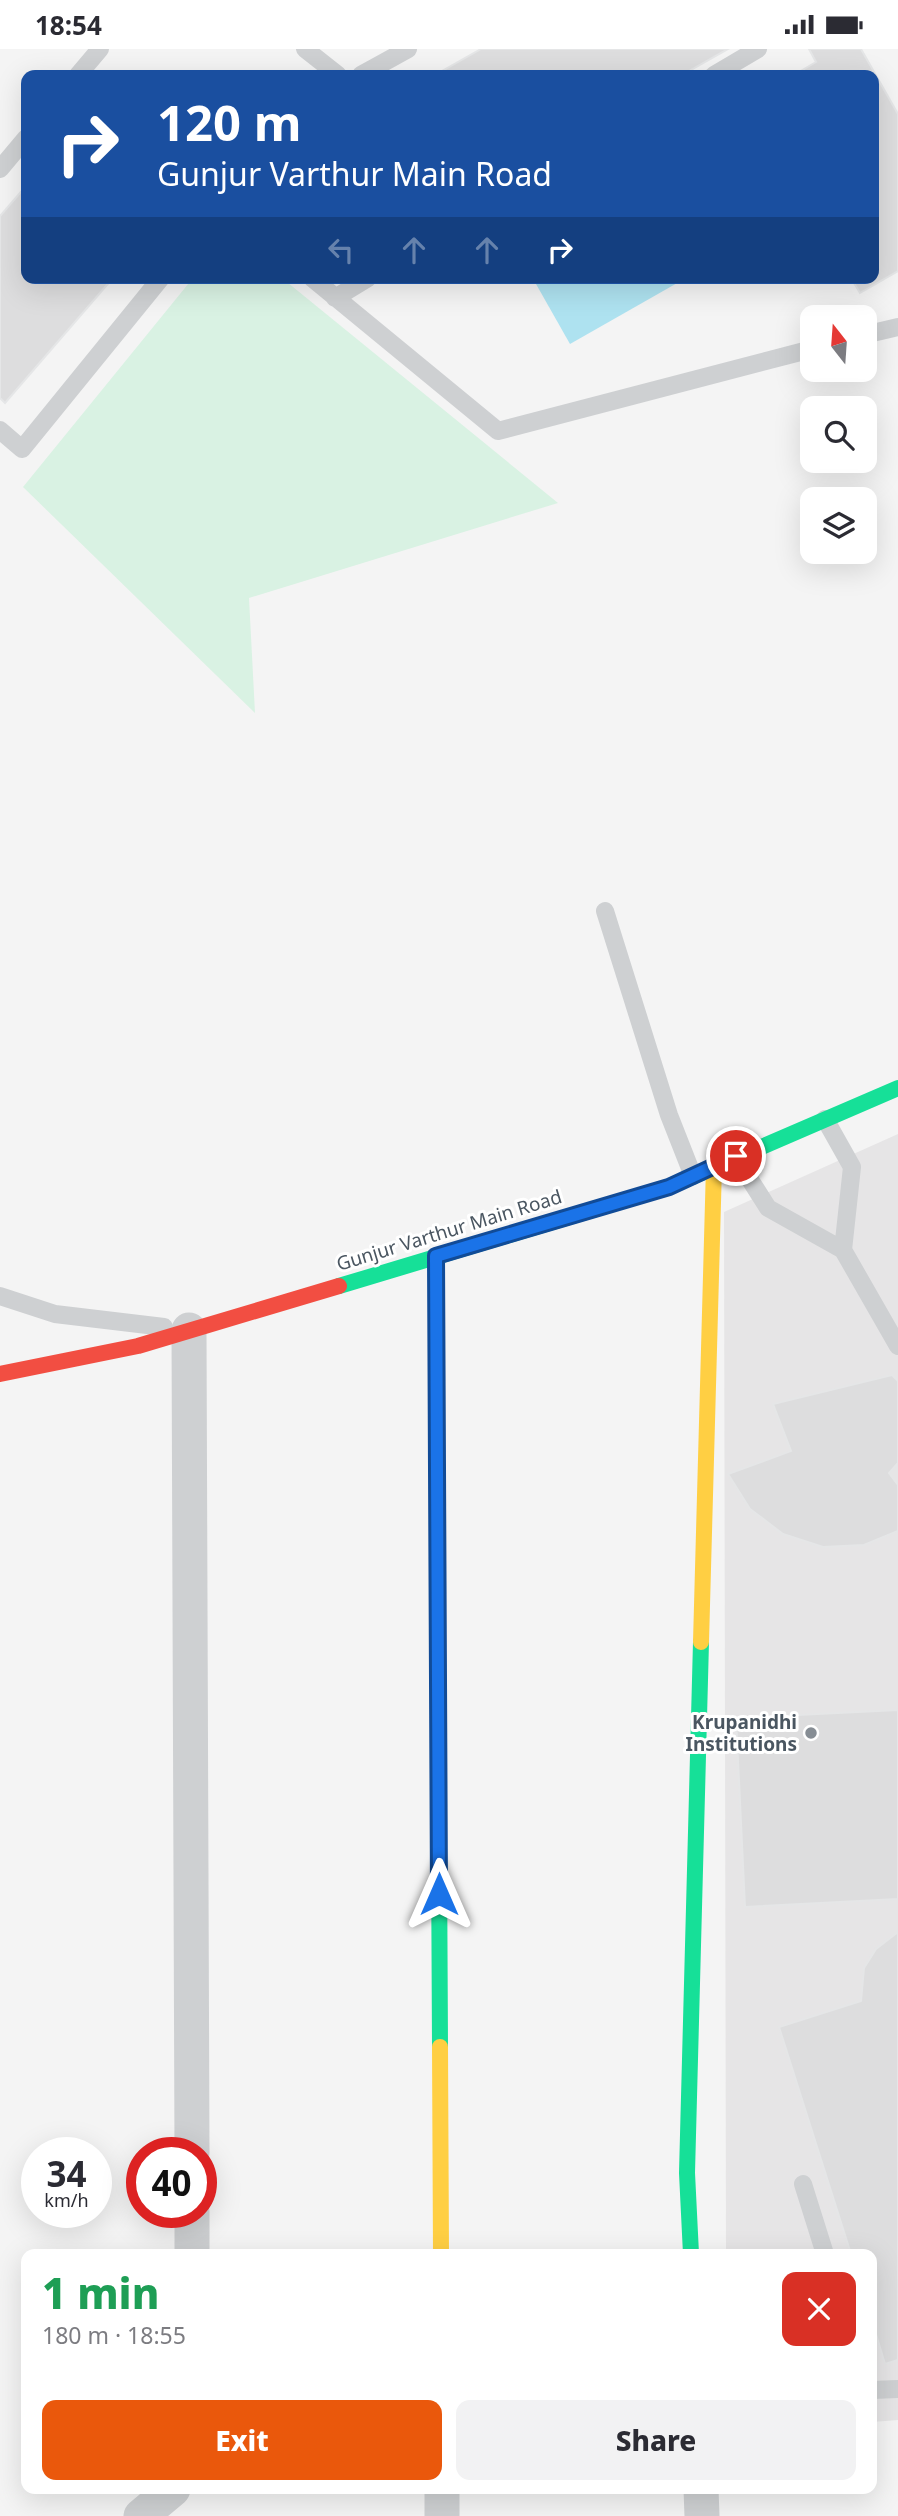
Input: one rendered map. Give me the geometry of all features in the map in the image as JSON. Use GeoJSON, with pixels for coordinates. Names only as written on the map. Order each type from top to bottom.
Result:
{"type":"FeatureCollection","features":[{"type":"Feature","properties":{"kind":"street","name":"Gunjur Varthur Main Road"},"geometry":{"type":"LineString","coordinates":[[0,1374],[138,1346],[669,1187],[898,1088]]}},
{"type":"Feature","properties":{"kind":"street"},"geometry":{"type":"LineString","coordinates":[[691,2249],[688,2173],[715,1166]]}},
{"type":"Feature","properties":{"kind":"street"},"geometry":{"type":"LineString","coordinates":[[436,1256],[440,2249]]}},
{"type":"Feature","properties":{"kind":"street"},"geometry":{"type":"LineString","coordinates":[[189,1330],[192,2137]]}},
{"type":"Feature","properties":{"kind":"street"},"geometry":{"type":"LineString","coordinates":[[192,2228],[192,2249]]}},
{"type":"Feature","properties":{"kind":"street"},"geometry":{"type":"LineString","coordinates":[[141,2516],[167,2494]]}},
{"type":"Feature","properties":{"kind":"street"},"geometry":{"type":"LineString","coordinates":[[442,2494],[442,2516]]}},
{"type":"Feature","properties":{"kind":"street"},"geometry":{"type":"LineString","coordinates":[[701,2494],[702,2516]]}},
{"type":"Feature","properties":{"kind":"lane"},"geometry":{"type":"LineString","coordinates":[[82,70],[100,49]]}},
{"type":"Feature","properties":{"kind":"lane"},"geometry":{"type":"LineString","coordinates":[[305,49],[332,70]]}},
{"type":"Feature","properties":{"kind":"lane"},"geometry":{"type":"LineString","coordinates":[[370,70],[408,49]]}},
{"type":"Feature","properties":{"kind":"lane"},"geometry":{"type":"LineString","coordinates":[[722,70],[758,49]]}},
{"type":"Feature","properties":{"kind":"lane"},"geometry":{"type":"LineString","coordinates":[[0,169],[21,144]]}},
{"type":"Feature","properties":{"kind":"lane"},"geometry":{"type":"LineString","coordinates":[[0,430],[22,449],[156,284]]}},
{"type":"Feature","properties":{"kind":"lane"},"geometry":{"type":"LineString","coordinates":[[319,284],[498,431],[800,352]]}},
{"type":"Feature","properties":{"kind":"lane"},"geometry":{"type":"LineString","coordinates":[[335,297],[358,284]]}},
{"type":"Feature","properties":{"kind":"lane"},"geometry":{"type":"LineString","coordinates":[[877,332],[898,327]]}},
{"type":"Feature","properties":{"kind":"lane"},"geometry":{"type":"LineString","coordinates":[[605,911],[669,1115],[693,1176]]}},
{"type":"Feature","properties":{"kind":"lane"},"geometry":{"type":"LineString","coordinates":[[825,1119],[852,1167],[843,1250]]}},
{"type":"Feature","properties":{"kind":"lane"},"geometry":{"type":"LineString","coordinates":[[736,1156],[768,1207],[843,1250],[898,1346]]}},
{"type":"Feature","properties":{"kind":"lane"},"geometry":{"type":"LineString","coordinates":[[0,1296],[55,1314],[189,1330]]}},
{"type":"Feature","properties":{"kind":"lane"},"geometry":{"type":"LineString","coordinates":[[803,2184],[823,2249]]}},
{"type":"Feature","properties":{"kind":"lane"},"geometry":{"type":"LineString","coordinates":[[877,2390],[898,2389]]}},
{"type":"Feature","properties":{"kind":"shaded area","name":"Krupanidhi Institutions"},"geometry":{"type":"Polygon","coordinates":[[[898,1134],[898,2420],[877,2422],[877,2249],[726,2249],[724,1212],[898,1134]]]}},
{"type":"Feature","properties":{"kind":"green space"},"geometry":{"type":"Polygon","coordinates":[[[188,284],[289,284],[558,503],[249,598],[255,713],[23,487],[188,284]]]}},
{"type":"Feature","properties":{"kind":"water"},"geometry":{"type":"Polygon","coordinates":[[[536,284],[675,284],[570,344],[536,284]]]}},
{"type":"Feature","properties":{"kind":"building"},"geometry":{"type":"Polygon","coordinates":[[[481,49],[728,49],[691,70],[444,70],[481,49]]]}},
{"type":"Feature","properties":{"kind":"building"},"geometry":{"type":"Polygon","coordinates":[[[809,49],[861,49],[873,70],[802,70],[816,62],[809,49]]]}},
{"type":"Feature","properties":{"kind":"building"},"geometry":{"type":"Polygon","coordinates":[[[879,81],[898,114],[898,271],[879,282],[879,81]]]}},
{"type":"Feature","properties":{"kind":"building"},"geometry":{"type":"Polygon","coordinates":[[[21,192],[21,284],[108,284],[5,403],[0,398],[0,216],[21,192]]]}},
{"type":"Feature","properties":{"kind":"building"},"geometry":{"type":"Polygon","coordinates":[[[855,284],[876,284],[860,293],[855,284]]]}},
{"type":"Feature","properties":{"kind":"building"},"geometry":{"type":"Polygon","coordinates":[[[892,1375],[898,1381],[898,1463],[889,1473],[898,1485],[898,1531],[864,1545],[823,1547],[783,1534],[750,1509],[728,1474],[791,1451],[773,1404],[892,1375]]]}},
{"type":"Feature","properties":{"kind":"building"},"geometry":{"type":"Polygon","coordinates":[[[898,1710],[898,1899],[745,1907],[736,1718],[898,1710]]]}},
{"type":"Feature","properties":{"kind":"building"},"geometry":{"type":"Polygon","coordinates":[[[898,1932],[898,2360],[885,2364],[877,2338],[877,2249],[849,2249],[779,2027],[861,2001],[864,1968],[876,1949],[898,1932]]]}},
{"type":"Feature","properties":{"kind":"traffic: fast"},"geometry":{"type":"LineString","coordinates":[[339,1286],[669,1187],[898,1088]]}},
{"type":"Feature","properties":{"kind":"traffic: fast"},"geometry":{"type":"LineString","coordinates":[[436,1256],[440,2047]]}},
{"type":"Feature","properties":{"kind":"traffic: fast"},"geometry":{"type":"LineString","coordinates":[[691,2249],[687,2173],[701,1642]]}},
{"type":"Feature","properties":{"kind":"traffic: slow"},"geometry":{"type":"LineString","coordinates":[[701,1642],[714,1166]]}},
{"type":"Feature","properties":{"kind":"traffic: slow"},"geometry":{"type":"LineString","coordinates":[[440,2047],[441,2249]]}},
{"type":"Feature","properties":{"kind":"traffic: jam"},"geometry":{"type":"LineString","coordinates":[[0,1374],[138,1346],[339,1286]]}},
{"type":"Feature","properties":{"kind":"place","name":"Krupanidhi Institutions"},"geometry":{"type":"Point","coordinates":[811,1733]}},
{"type":"Feature","properties":{"kind":"route"},"geometry":{"type":"LineString","coordinates":[[439,1894],[436,1256],[669,1187],[736,1156]]}}]}
